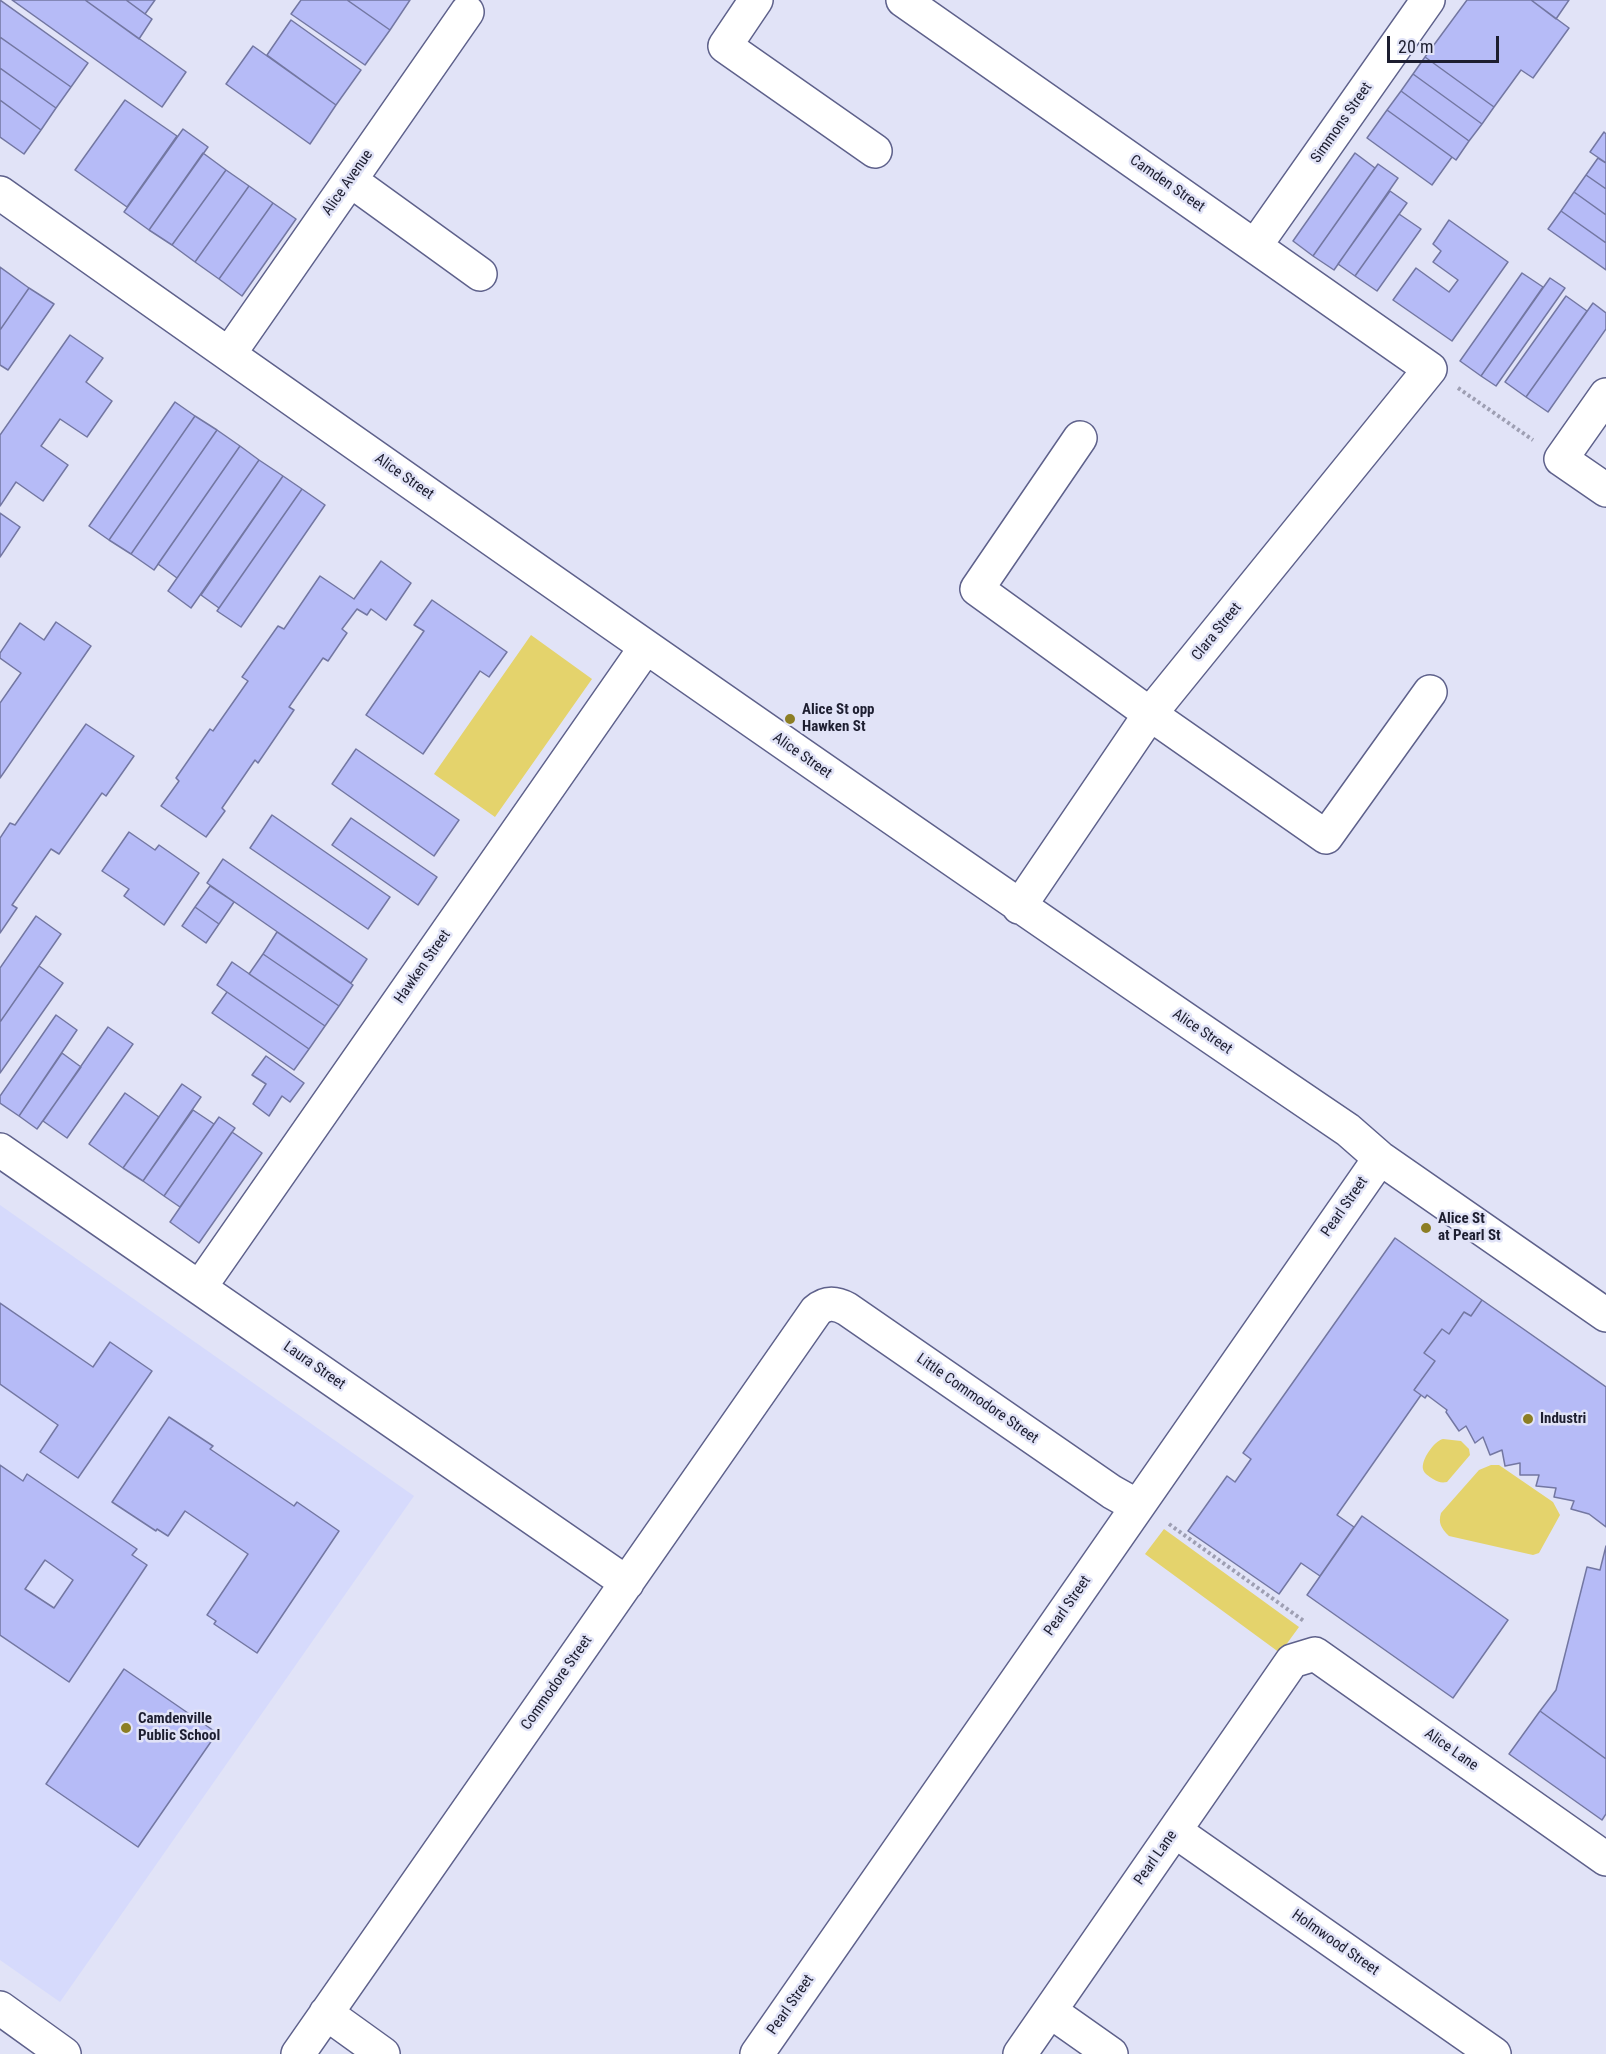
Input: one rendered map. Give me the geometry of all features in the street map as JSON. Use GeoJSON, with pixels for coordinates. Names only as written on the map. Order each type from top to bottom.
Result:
{"type":"FeatureCollection","features":[{"type":"Feature","properties":{"kind":"street"},"geometry":{"type":"LineString","coordinates":[[756,0],[725,46],[875,151]]}},
{"type":"Feature","properties":{"kind":"street","name":"Camden Street"},"geometry":{"type":"LineString","coordinates":[[903,0],[1430,369]]}},
{"type":"Feature","properties":{"kind":"street","name":"Simmons Street"},"geometry":{"type":"LineString","coordinates":[[1255,246],[1428,0]]}},
{"type":"Feature","properties":{"kind":"street","name":"Alice Avenue"},"geometry":{"type":"LineString","coordinates":[[229,354],[467,12]]}},
{"type":"Feature","properties":{"kind":"street"},"geometry":{"type":"LineString","coordinates":[[350,180],[480,274]]}},
{"type":"Feature","properties":{"kind":"street","name":"Alice Street"},"geometry":{"type":"LineString","coordinates":[[0,192],[1019,907],[1348,1130],[1380,1158],[1606,1315]]}},
{"type":"Feature","properties":{"kind":"street","name":"Clara Street"},"geometry":{"type":"LineString","coordinates":[[1019,907],[1150,714],[1430,369]]}},
{"type":"Feature","properties":{"kind":"street"},"geometry":{"type":"LineString","coordinates":[[1606,395],[1561,459],[1606,490]]}},
{"type":"Feature","properties":{"kind":"street"},"geometry":{"type":"LineString","coordinates":[[1080,438],[977,589],[1326,837],[1430,692]]}},
{"type":"Feature","properties":{"kind":"street","name":"Hawken Street"},"geometry":{"type":"LineString","coordinates":[[200,1287],[646,647]]}},
{"type":"Feature","properties":{"kind":"street","name":"Laura Street"},"geometry":{"type":"LineString","coordinates":[[0,1150],[627,1583]]}},
{"type":"Feature","properties":{"kind":"street","name":"Pearl Street"},"geometry":{"type":"LineString","coordinates":[[757,2054],[1380,1158]]}},
{"type":"Feature","properties":{"kind":"street","name":"Little Commodore Street"},"geometry":{"type":"LineString","coordinates":[[816,1311],[822,1305],[832,1304],[847,1309],[1112,1492],[1137,1506]]}},
{"type":"Feature","properties":{"kind":"street","name":"Commodore Street"},"geometry":{"type":"LineString","coordinates":[[298,2054],[816,1311]]}},
{"type":"Feature","properties":{"kind":"street","name":"Alice Lane"},"geometry":{"type":"LineString","coordinates":[[1292,1661],[1315,1654],[1606,1859]]}},
{"type":"Feature","properties":{"kind":"street","name":"Pearl Lane"},"geometry":{"type":"LineString","coordinates":[[1020,2054],[1292,1661]]}},
{"type":"Feature","properties":{"kind":"street","name":"Holmwood Street"},"geometry":{"type":"LineString","coordinates":[[1175,1831],[1494,2054]]}},
{"type":"Feature","properties":{"kind":"street"},"geometry":{"type":"LineString","coordinates":[[0,2008],[64,2054]]}},
{"type":"Feature","properties":{"kind":"street"},"geometry":{"type":"LineString","coordinates":[[1050,2011],[1111,2054]]}},
{"type":"Feature","properties":{"kind":"street"},"geometry":{"type":"LineString","coordinates":[[326,2013],[383,2054]]}},
{"type":"Feature","properties":{"kind":"path"},"geometry":{"type":"LineString","coordinates":[[1430,369],[1561,459]]}},
{"type":"Feature","properties":{"kind":"shaded area"},"geometry":{"type":"Polygon","coordinates":[[[531,635],[592,679],[495,817],[434,774],[531,635]]]}},
{"type":"Feature","properties":{"kind":"shaded area","name":"Camdenville Public School"},"geometry":{"type":"Polygon","coordinates":[[[0,1205],[414,1496],[60,2002],[0,1960],[0,1205]]]}},
{"type":"Feature","properties":{"kind":"shaded area"},"geometry":{"type":"Polygon","coordinates":[[[1443,1439],[1461,1441],[1469,1449],[1470,1455],[1447,1482],[1436,1481],[1427,1475],[1423,1465],[1432,1447],[1443,1439]]]}},
{"type":"Feature","properties":{"kind":"shaded area"},"geometry":{"type":"Polygon","coordinates":[[[1491,1465],[1499,1465],[1553,1502],[1560,1515],[1539,1553],[1533,1555],[1449,1536],[1442,1528],[1441,1513],[1479,1470],[1491,1465]]]}},
{"type":"Feature","properties":{"kind":"shaded area"},"geometry":{"type":"Polygon","coordinates":[[[1164,1529],[1299,1627],[1280,1653],[1145,1554],[1164,1529]]]}},
{"type":"Feature","properties":{"kind":"building"},"geometry":{"type":"Polygon","coordinates":[[[0,0],[88,63],[71,87],[0,37],[0,0]]]}},
{"type":"Feature","properties":{"kind":"building"},"geometry":{"type":"Polygon","coordinates":[[[12,0],[85,0],[186,72],[162,107],[12,0]]]}},
{"type":"Feature","properties":{"kind":"building"},"geometry":{"type":"Polygon","coordinates":[[[85,0],[126,0],[152,19],[139,39],[85,0]]]}},
{"type":"Feature","properties":{"kind":"building"},"geometry":{"type":"Polygon","coordinates":[[[126,0],[155,0],[145,14],[126,0]]]}},
{"type":"Feature","properties":{"kind":"building"},"geometry":{"type":"Polygon","coordinates":[[[301,0],[347,0],[390,30],[365,65],[291,14],[301,0]]]}},
{"type":"Feature","properties":{"kind":"building"},"geometry":{"type":"Polygon","coordinates":[[[347,0],[410,0],[390,30],[347,0]]]}},
{"type":"Feature","properties":{"kind":"building"},"geometry":{"type":"Polygon","coordinates":[[[1467,0],[1531,0],[1569,28],[1533,78],[1521,70],[1494,107],[1425,57],[1467,0]]]}},
{"type":"Feature","properties":{"kind":"building"},"geometry":{"type":"Polygon","coordinates":[[[1531,0],[1569,0],[1556,19],[1531,0]]]}},
{"type":"Feature","properties":{"kind":"building"},"geometry":{"type":"Polygon","coordinates":[[[291,20],[361,70],[336,105],[267,55],[291,20]]]}},
{"type":"Feature","properties":{"kind":"building"},"geometry":{"type":"Polygon","coordinates":[[[0,37],[71,87],[56,108],[0,68],[0,37]]]}},
{"type":"Feature","properties":{"kind":"building"},"geometry":{"type":"Polygon","coordinates":[[[253,46],[336,105],[310,144],[226,84],[253,46]]]}},
{"type":"Feature","properties":{"kind":"building"},"geometry":{"type":"Polygon","coordinates":[[[1425,57],[1494,107],[1482,124],[1413,74],[1425,57]]]}},
{"type":"Feature","properties":{"kind":"building"},"geometry":{"type":"Polygon","coordinates":[[[0,68],[56,108],[41,130],[0,100],[0,68]]]}},
{"type":"Feature","properties":{"kind":"building"},"geometry":{"type":"Polygon","coordinates":[[[1413,74],[1482,124],[1469,141],[1401,91],[1413,74]]]}},
{"type":"Feature","properties":{"kind":"building"},"geometry":{"type":"Polygon","coordinates":[[[1401,91],[1469,141],[1456,160],[1387,110],[1401,91]]]}},
{"type":"Feature","properties":{"kind":"building"},"geometry":{"type":"Polygon","coordinates":[[[0,100],[41,130],[24,154],[0,137],[0,100]]]}},
{"type":"Feature","properties":{"kind":"building"},"geometry":{"type":"Polygon","coordinates":[[[125,100],[177,136],[127,207],[75,170],[125,100]]]}},
{"type":"Feature","properties":{"kind":"building"},"geometry":{"type":"Polygon","coordinates":[[[1387,110],[1452,157],[1432,185],[1367,138],[1387,110]]]}},
{"type":"Feature","properties":{"kind":"building"},"geometry":{"type":"Polygon","coordinates":[[[183,129],[208,147],[149,230],[124,212],[183,129]]]}},
{"type":"Feature","properties":{"kind":"building"},"geometry":{"type":"Polygon","coordinates":[[[1604,132],[1606,134],[1606,163],[1590,152],[1604,132]]]}},
{"type":"Feature","properties":{"kind":"building"},"geometry":{"type":"Polygon","coordinates":[[[203,153],[226,170],[172,245],[149,230],[203,153]]]}},
{"type":"Feature","properties":{"kind":"building"},"geometry":{"type":"Polygon","coordinates":[[[1355,153],[1375,168],[1313,256],[1293,241],[1355,153]]]}},
{"type":"Feature","properties":{"kind":"building"},"geometry":{"type":"Polygon","coordinates":[[[1598,158],[1606,163],[1606,189],[1586,175],[1598,158]]]}},
{"type":"Feature","properties":{"kind":"building"},"geometry":{"type":"Polygon","coordinates":[[[1378,164],[1398,178],[1334,270],[1313,256],[1378,164]]]}},
{"type":"Feature","properties":{"kind":"building"},"geometry":{"type":"Polygon","coordinates":[[[226,170],[249,186],[195,262],[172,245],[226,170]]]}},
{"type":"Feature","properties":{"kind":"building"},"geometry":{"type":"Polygon","coordinates":[[[1586,175],[1606,189],[1606,215],[1574,192],[1586,175]]]}},
{"type":"Feature","properties":{"kind":"building"},"geometry":{"type":"Polygon","coordinates":[[[249,186],[273,203],[219,279],[195,262],[249,186]]]}},
{"type":"Feature","properties":{"kind":"building"},"geometry":{"type":"Polygon","coordinates":[[[1390,191],[1407,203],[1355,276],[1338,264],[1390,191]]]}},
{"type":"Feature","properties":{"kind":"building"},"geometry":{"type":"Polygon","coordinates":[[[1574,192],[1606,215],[1606,243],[1561,211],[1574,192]]]}},
{"type":"Feature","properties":{"kind":"building"},"geometry":{"type":"Polygon","coordinates":[[[273,203],[296,219],[242,296],[219,279],[273,203]]]}},
{"type":"Feature","properties":{"kind":"building"},"geometry":{"type":"Polygon","coordinates":[[[1561,211],[1606,243],[1606,270],[1548,229],[1561,211]]]}},
{"type":"Feature","properties":{"kind":"building"},"geometry":{"type":"Polygon","coordinates":[[[1399,214],[1421,229],[1377,291],[1355,276],[1399,214]]]}},
{"type":"Feature","properties":{"kind":"building"},"geometry":{"type":"Polygon","coordinates":[[[1449,220],[1508,262],[1452,341],[1393,300],[1416,268],[1449,292],[1458,280],[1433,262],[1441,251],[1433,244],[1449,220]]]}},
{"type":"Feature","properties":{"kind":"building"},"geometry":{"type":"Polygon","coordinates":[[[0,267],[29,288],[0,330],[0,267]]]}},
{"type":"Feature","properties":{"kind":"building"},"geometry":{"type":"Polygon","coordinates":[[[1522,273],[1543,287],[1481,376],[1460,361],[1522,273]]]}},
{"type":"Feature","properties":{"kind":"building"},"geometry":{"type":"Polygon","coordinates":[[[1550,278],[1565,288],[1496,386],[1481,376],[1550,278]]]}},
{"type":"Feature","properties":{"kind":"building"},"geometry":{"type":"Polygon","coordinates":[[[29,288],[54,304],[8,370],[0,365],[0,330],[29,288]]]}},
{"type":"Feature","properties":{"kind":"building"},"geometry":{"type":"Polygon","coordinates":[[[1566,296],[1587,311],[1526,397],[1505,382],[1566,296]]]}},
{"type":"Feature","properties":{"kind":"building"},"geometry":{"type":"Polygon","coordinates":[[[1593,303],[1606,313],[1606,329],[1548,412],[1526,397],[1593,303]]]}},
{"type":"Feature","properties":{"kind":"building"},"geometry":{"type":"Polygon","coordinates":[[[70,335],[103,358],[86,382],[112,401],[87,437],[60,419],[41,446],[68,465],[43,501],[16,482],[0,506],[0,435],[70,335]]]}},
{"type":"Feature","properties":{"kind":"building"},"geometry":{"type":"Polygon","coordinates":[[[175,402],[195,416],[109,540],[89,526],[175,402]]]}},
{"type":"Feature","properties":{"kind":"building"},"geometry":{"type":"Polygon","coordinates":[[[195,416],[217,430],[131,554],[109,540],[195,416]]]}},
{"type":"Feature","properties":{"kind":"building"},"geometry":{"type":"Polygon","coordinates":[[[217,430],[240,446],[154,570],[131,554],[217,430]]]}},
{"type":"Feature","properties":{"kind":"building"},"geometry":{"type":"Polygon","coordinates":[[[240,446],[259,460],[177,578],[158,564],[240,446]]]}},
{"type":"Feature","properties":{"kind":"building"},"geometry":{"type":"Polygon","coordinates":[[[259,460],[283,476],[191,608],[168,591],[259,460]]]}},
{"type":"Feature","properties":{"kind":"building"},"geometry":{"type":"Polygon","coordinates":[[[283,476],[302,489],[219,608],[201,595],[283,476]]]}},
{"type":"Feature","properties":{"kind":"building"},"geometry":{"type":"Polygon","coordinates":[[[302,489],[325,505],[241,627],[217,611],[302,489]]]}},
{"type":"Feature","properties":{"kind":"building"},"geometry":{"type":"Polygon","coordinates":[[[0,513],[20,527],[0,557],[0,513]]]}},
{"type":"Feature","properties":{"kind":"building"},"geometry":{"type":"Polygon","coordinates":[[[381,561],[411,583],[386,620],[371,609],[367,615],[357,609],[342,629],[347,633],[328,661],[323,658],[289,707],[294,710],[258,763],[255,760],[222,808],[225,811],[206,837],[161,806],[179,781],[176,778],[210,729],[213,731],[248,681],[242,677],[278,626],[284,629],[320,576],[354,599],[381,561]]]}},
{"type":"Feature","properties":{"kind":"building"},"geometry":{"type":"Polygon","coordinates":[[[432,600],[507,652],[489,677],[480,671],[423,754],[366,715],[424,631],[414,625],[432,600]]]}},
{"type":"Feature","properties":{"kind":"building"},"geometry":{"type":"Polygon","coordinates":[[[56,622],[91,646],[0,778],[0,703],[21,673],[0,658],[0,653],[20,623],[44,640],[56,622]]]}},
{"type":"Feature","properties":{"kind":"building"},"geometry":{"type":"Polygon","coordinates":[[[86,724],[134,756],[106,796],[102,793],[59,854],[51,849],[12,905],[17,908],[0,933],[0,838],[10,823],[15,825],[86,724]]]}},
{"type":"Feature","properties":{"kind":"building"},"geometry":{"type":"Polygon","coordinates":[[[356,749],[459,820],[434,856],[332,784],[356,749]]]}},
{"type":"Feature","properties":{"kind":"building"},"geometry":{"type":"Polygon","coordinates":[[[272,815],[390,897],[368,929],[250,848],[272,815]]]}},
{"type":"Feature","properties":{"kind":"building"},"geometry":{"type":"Polygon","coordinates":[[[351,818],[437,877],[418,905],[332,845],[351,818]]]}},
{"type":"Feature","properties":{"kind":"building"},"geometry":{"type":"Polygon","coordinates":[[[129,832],[155,850],[159,845],[199,873],[164,925],[124,896],[129,889],[102,871],[129,832]]]}},
{"type":"Feature","properties":{"kind":"building"},"geometry":{"type":"Polygon","coordinates":[[[223,859],[367,959],[351,983],[207,883],[223,859]]]}},
{"type":"Feature","properties":{"kind":"building"},"geometry":{"type":"Polygon","coordinates":[[[210,886],[234,902],[219,924],[195,907],[210,886]]]}},
{"type":"Feature","properties":{"kind":"building"},"geometry":{"type":"Polygon","coordinates":[[[195,907],[219,924],[206,943],[182,926],[195,907]]]}},
{"type":"Feature","properties":{"kind":"building"},"geometry":{"type":"Polygon","coordinates":[[[36,916],[61,934],[0,1022],[0,968],[36,916]]]}},
{"type":"Feature","properties":{"kind":"building"},"geometry":{"type":"Polygon","coordinates":[[[277,932],[353,985],[339,1006],[263,954],[277,932]]]}},
{"type":"Feature","properties":{"kind":"building"},"geometry":{"type":"Polygon","coordinates":[[[263,954],[339,1006],[325,1026],[249,974],[263,954]]]}},
{"type":"Feature","properties":{"kind":"building"},"geometry":{"type":"Polygon","coordinates":[[[232,962],[325,1026],[309,1049],[217,985],[232,962]]]}},
{"type":"Feature","properties":{"kind":"building"},"geometry":{"type":"Polygon","coordinates":[[[39,966],[63,983],[0,1073],[0,1022],[39,966]]]}},
{"type":"Feature","properties":{"kind":"building"},"geometry":{"type":"Polygon","coordinates":[[[227,992],[309,1049],[294,1070],[212,1013],[227,992]]]}},
{"type":"Feature","properties":{"kind":"building"},"geometry":{"type":"Polygon","coordinates":[[[56,1015],[77,1030],[19,1116],[0,1103],[0,1096],[56,1015]]]}},
{"type":"Feature","properties":{"kind":"building"},"geometry":{"type":"Polygon","coordinates":[[[108,1027],[133,1044],[67,1138],[43,1121],[108,1027]]]}},
{"type":"Feature","properties":{"kind":"building"},"geometry":{"type":"Polygon","coordinates":[[[62,1053],[81,1067],[37,1129],[19,1116],[62,1053]]]}},
{"type":"Feature","properties":{"kind":"building"},"geometry":{"type":"Polygon","coordinates":[[[266,1056],[304,1083],[290,1102],[282,1096],[269,1116],[253,1104],[266,1084],[252,1075],[266,1056]]]}},
{"type":"Feature","properties":{"kind":"building"},"geometry":{"type":"Polygon","coordinates":[[[182,1084],[201,1097],[143,1181],[123,1168],[182,1084]]]}},
{"type":"Feature","properties":{"kind":"building"},"geometry":{"type":"Polygon","coordinates":[[[125,1093],[159,1117],[123,1168],[89,1144],[125,1093]]]}},
{"type":"Feature","properties":{"kind":"building"},"geometry":{"type":"Polygon","coordinates":[[[193,1110],[214,1124],[164,1196],[143,1181],[193,1110]]]}},
{"type":"Feature","properties":{"kind":"building"},"geometry":{"type":"Polygon","coordinates":[[[219,1117],[235,1128],[180,1207],[164,1196],[219,1117]]]}},
{"type":"Feature","properties":{"kind":"building"},"geometry":{"type":"Polygon","coordinates":[[[232,1132],[262,1153],[199,1243],[170,1222],[232,1132]]]}},
{"type":"Feature","properties":{"kind":"building"},"geometry":{"type":"Polygon","coordinates":[[[1395,1238],[1482,1300],[1471,1316],[1464,1312],[1449,1334],[1442,1329],[1424,1353],[1435,1361],[1414,1390],[1421,1395],[1337,1515],[1354,1527],[1320,1576],[1301,1563],[1279,1594],[1188,1531],[1227,1476],[1235,1482],[1251,1459],[1243,1453],[1395,1238]]]}},
{"type":"Feature","properties":{"kind":"building","name":"Industri"},"geometry":{"type":"Polygon","coordinates":[[[1482,1300],[1606,1387],[1606,1527],[1589,1514],[1571,1509],[1574,1501],[1554,1497],[1556,1488],[1536,1486],[1539,1475],[1520,1475],[1520,1463],[1505,1466],[1502,1450],[1490,1455],[1483,1437],[1475,1443],[1466,1426],[1459,1431],[1446,1412],[1447,1410],[1427,1395],[1425,1398],[1414,1390],[1435,1361],[1424,1353],[1442,1329],[1449,1334],[1464,1312],[1471,1316],[1482,1300]]]}},
{"type":"Feature","properties":{"kind":"building"},"geometry":{"type":"Polygon","coordinates":[[[0,1303],[93,1367],[110,1342],[152,1371],[78,1478],[40,1452],[58,1425],[0,1384],[0,1303]]]}},
{"type":"Feature","properties":{"kind":"building"},"geometry":{"type":"Polygon","coordinates":[[[169,1417],[213,1446],[210,1449],[294,1506],[297,1502],[339,1531],[257,1653],[214,1624],[216,1621],[207,1615],[248,1554],[185,1511],[168,1536],[157,1529],[156,1531],[112,1502],[169,1417]]]}},
{"type":"Feature","properties":{"kind":"building"},"geometry":{"type":"Polygon","coordinates":[[[0,1465],[23,1481],[27,1474],[137,1549],[132,1555],[147,1565],[69,1682],[0,1635],[0,1465]],[[45,1560],[25,1589],[54,1608],[73,1580],[45,1560]]]}},
{"type":"Feature","properties":{"kind":"building"},"geometry":{"type":"Polygon","coordinates":[[[1362,1516],[1508,1620],[1453,1698],[1307,1595],[1362,1516]]]}},
{"type":"Feature","properties":{"kind":"building"},"geometry":{"type":"Polygon","coordinates":[[[1606,1546],[1606,1759],[1540,1711],[1556,1690],[1587,1567],[1600,1570],[1606,1546]]]}},
{"type":"Feature","properties":{"kind":"building"},"geometry":{"type":"Polygon","coordinates":[[[124,1669],[217,1733],[138,1847],[46,1784],[124,1669]]]}},
{"type":"Feature","properties":{"kind":"building"},"geometry":{"type":"Polygon","coordinates":[[[1540,1711],[1606,1759],[1606,1814],[1602,1820],[1509,1754],[1540,1711]]]}},
{"type":"Feature","properties":{"kind":"place","name":"Alice St opp Hawken St"},"geometry":{"type":"Point","coordinates":[790,719]}},
{"type":"Feature","properties":{"kind":"place","name":"Alice St at Pearl St"},"geometry":{"type":"Point","coordinates":[1426,1228]}},
{"type":"Feature","properties":{"kind":"place","name":"Industri"},"geometry":{"type":"Point","coordinates":[1528,1419]}},
{"type":"Feature","properties":{"kind":"place","name":"Camdenville Public School"},"geometry":{"type":"Point","coordinates":[126,1728]}}]}
